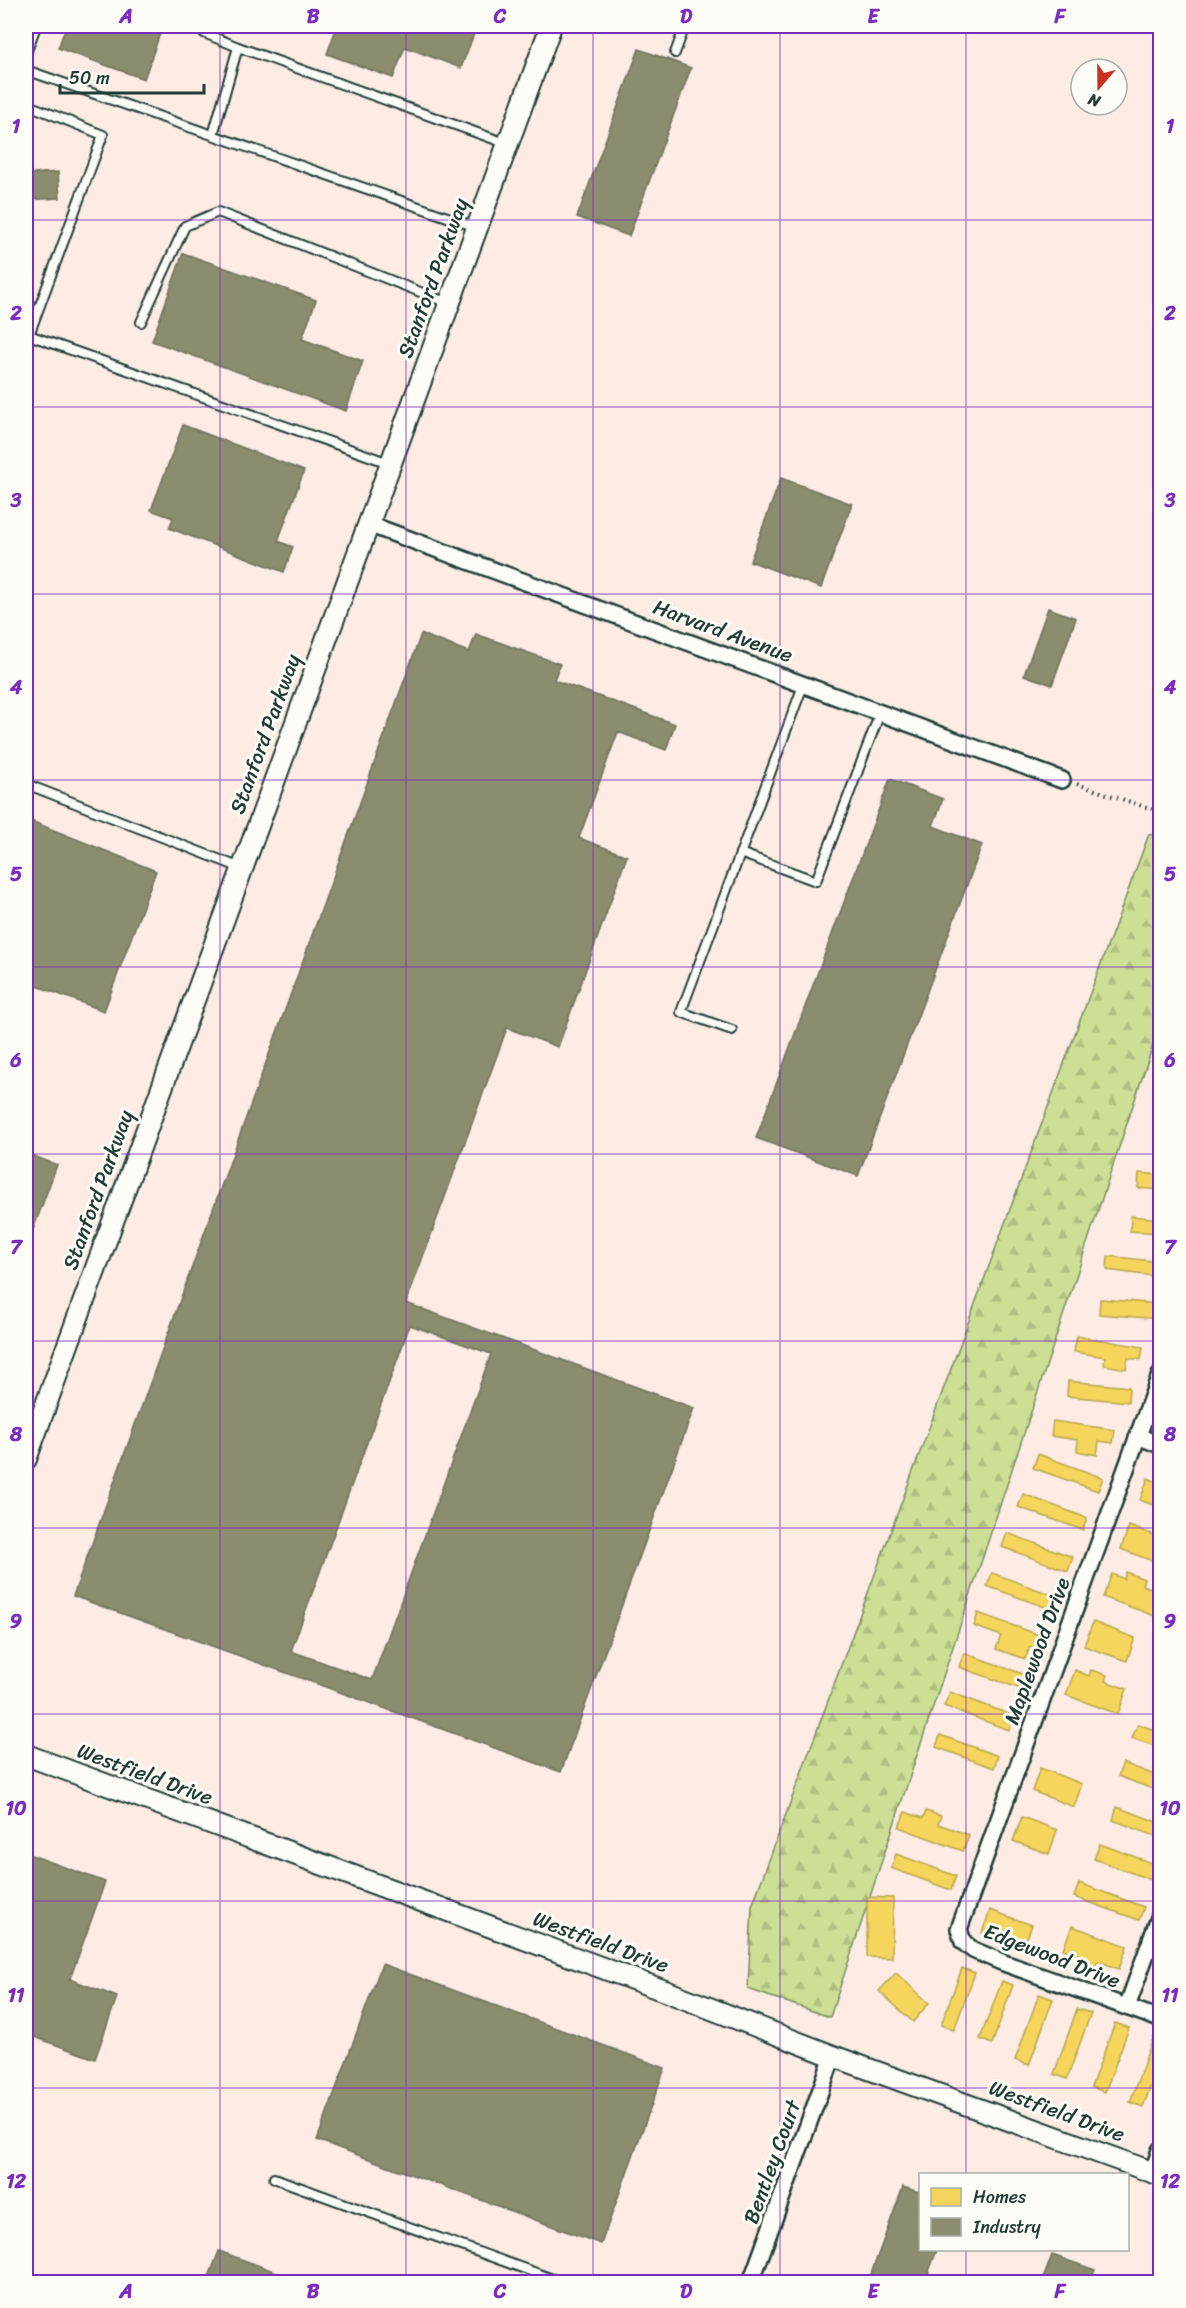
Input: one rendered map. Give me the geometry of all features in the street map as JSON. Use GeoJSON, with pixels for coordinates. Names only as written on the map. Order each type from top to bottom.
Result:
{"type":"FeatureCollection","features":[{"type":"Feature","properties":{"kind":"street","name":"Stanford Parkway"},"geometry":{"type":"LineString","coordinates":[[26,1459],[551,26]]}},
{"type":"Feature","properties":{"kind":"street","name":"Harvard Avenue"},"geometry":{"type":"LineString","coordinates":[[368,524],[1062,780]]}},
{"type":"Feature","properties":{"kind":"street","name":"Maplewood Drive"},"geometry":{"type":"LineString","coordinates":[[963,1942],[960,1937],[961,1920],[1161,1375]]}},
{"type":"Feature","properties":{"kind":"street"},"geometry":{"type":"LineString","coordinates":[[1138,1436],[1161,1445]]}},
{"type":"Feature","properties":{"kind":"street","name":"Westfield Drive"},"geometry":{"type":"LineString","coordinates":[[26,1755],[651,1986],[833,2056],[1157,2173]]}},
{"type":"Feature","properties":{"kind":"street"},"geometry":{"type":"LineString","coordinates":[[1126,2007],[1161,1915]]}},
{"type":"Feature","properties":{"kind":"street","name":"Edgewood Drive"},"geometry":{"type":"LineString","coordinates":[[963,1942],[973,1950],[1004,1963],[1161,2019]]}},
{"type":"Feature","properties":{"kind":"street","name":"Bentley Court"},"geometry":{"type":"LineString","coordinates":[[751,2283],[833,2056]]}},
{"type":"Feature","properties":{"kind":"street"},"geometry":{"type":"LineString","coordinates":[[1157,2173],[1161,2150]]}},
{"type":"Feature","properties":{"kind":"lane"},"geometry":{"type":"LineString","coordinates":[[26,54],[36,26]]}},
{"type":"Feature","properties":{"kind":"lane"},"geometry":{"type":"LineString","coordinates":[[203,26],[204,33],[238,47],[508,144]]}},
{"type":"Feature","properties":{"kind":"lane"},"geometry":{"type":"LineString","coordinates":[[675,53],[685,26]]}},
{"type":"Feature","properties":{"kind":"lane"},"geometry":{"type":"LineString","coordinates":[[213,135],[238,47]]}},
{"type":"Feature","properties":{"kind":"lane"},"geometry":{"type":"LineString","coordinates":[[26,70],[477,227]]}},
{"type":"Feature","properties":{"kind":"lane"},"geometry":{"type":"LineString","coordinates":[[26,104],[104,135],[27,334],[391,464]]}},
{"type":"Feature","properties":{"kind":"lane"},"geometry":{"type":"LineString","coordinates":[[141,322],[185,226],[218,212],[449,303]]}},
{"type":"Feature","properties":{"kind":"lane"},"geometry":{"type":"LineString","coordinates":[[732,1029],[681,1012],[804,683]]}},
{"type":"Feature","properties":{"kind":"lane"},"geometry":{"type":"LineString","coordinates":[[740,853],[816,881],[880,713]]}},
{"type":"Feature","properties":{"kind":"lane"},"geometry":{"type":"LineString","coordinates":[[26,784],[241,868]]}},
{"type":"Feature","properties":{"kind":"lane"},"geometry":{"type":"LineString","coordinates":[[274,2178],[561,2283]]}},
{"type":"Feature","properties":{"kind":"path"},"geometry":{"type":"LineString","coordinates":[[1062,780],[1161,812]]}},
{"type":"Feature","properties":{"kind":"green space"},"geometry":{"type":"Polygon","coordinates":[[[1149,834],[1160,838],[1160,1035],[1156,1036],[830,2017],[748,1989],[752,1906],[1149,834]]]}},
{"type":"Feature","properties":{"kind":"building: Homes"},"geometry":{"type":"Polygon","coordinates":[[[1139,1173],[1160,1175],[1160,1190],[1138,1188],[1139,1173]]]}},
{"type":"Feature","properties":{"kind":"building: Homes"},"geometry":{"type":"Polygon","coordinates":[[[1131,1216],[1160,1219],[1160,1233],[1130,1231],[1131,1216]]]}},
{"type":"Feature","properties":{"kind":"building: Homes"},"geometry":{"type":"Polygon","coordinates":[[[1108,1256],[1160,1262],[1160,1277],[1107,1270],[1108,1256]]]}},
{"type":"Feature","properties":{"kind":"building: Homes"},"geometry":{"type":"Polygon","coordinates":[[[1100,1299],[1160,1304],[1160,1319],[1099,1314],[1100,1299]]]}},
{"type":"Feature","properties":{"kind":"building: Homes"},"geometry":{"type":"Polygon","coordinates":[[[1077,1336],[1143,1347],[1141,1360],[1128,1358],[1126,1369],[1104,1365],[1105,1357],[1074,1352],[1077,1336]]]}},
{"type":"Feature","properties":{"kind":"building: Homes"},"geometry":{"type":"Polygon","coordinates":[[[1068,1381],[1129,1387],[1128,1402],[1067,1396],[1068,1381]]]}},
{"type":"Feature","properties":{"kind":"building: Homes"},"geometry":{"type":"Polygon","coordinates":[[[1053,1421],[1115,1430],[1113,1443],[1099,1441],[1097,1455],[1077,1451],[1078,1440],[1051,1436],[1053,1421]]]}},
{"type":"Feature","properties":{"kind":"building: Homes"},"geometry":{"type":"Polygon","coordinates":[[[1038,1454],[1103,1478],[1098,1491],[1033,1468],[1038,1454]]]}},
{"type":"Feature","properties":{"kind":"building: Homes"},"geometry":{"type":"Polygon","coordinates":[[[1148,1478],[1160,1483],[1160,1508],[1140,1500],[1148,1478]]]}},
{"type":"Feature","properties":{"kind":"building: Homes"},"geometry":{"type":"Polygon","coordinates":[[[1023,1494],[1087,1518],[1083,1530],[1018,1507],[1023,1494]]]}},
{"type":"Feature","properties":{"kind":"building: Homes"},"geometry":{"type":"Polygon","coordinates":[[[1129,1526],[1160,1537],[1160,1564],[1121,1549],[1129,1526]]]}},
{"type":"Feature","properties":{"kind":"building: Homes"},"geometry":{"type":"Polygon","coordinates":[[[1007,1533],[1073,1557],[1068,1571],[1002,1547],[1007,1533]]]}},
{"type":"Feature","properties":{"kind":"building: Homes"},"geometry":{"type":"Polygon","coordinates":[[[1126,1572],[1144,1579],[1142,1585],[1160,1591],[1155,1616],[1103,1597],[1112,1574],[1124,1579],[1126,1572]]]}},
{"type":"Feature","properties":{"kind":"building: Homes"},"geometry":{"type":"Polygon","coordinates":[[[992,1573],[1058,1597],[1053,1610],[987,1586],[992,1573]]]}},
{"type":"Feature","properties":{"kind":"building: Homes"},"geometry":{"type":"Polygon","coordinates":[[[978,1613],[1042,1636],[1038,1650],[1030,1647],[1025,1659],[996,1649],[1001,1636],[974,1626],[978,1613]]]}},
{"type":"Feature","properties":{"kind":"building: Homes"},"geometry":{"type":"Polygon","coordinates":[[[1093,1622],[1135,1638],[1127,1661],[1084,1646],[1093,1622]]]}},
{"type":"Feature","properties":{"kind":"building: Homes"},"geometry":{"type":"Polygon","coordinates":[[[964,1653],[1029,1676],[1024,1690],[959,1667],[964,1653]]]}},
{"type":"Feature","properties":{"kind":"building: Homes"},"geometry":{"type":"Polygon","coordinates":[[[1075,1670],[1089,1676],[1091,1670],[1107,1675],[1105,1681],[1127,1689],[1118,1714],[1066,1695],[1075,1670]]]}},
{"type":"Feature","properties":{"kind":"building: Homes"},"geometry":{"type":"Polygon","coordinates":[[[950,1692],[1014,1716],[1009,1730],[944,1706],[950,1692]]]}},
{"type":"Feature","properties":{"kind":"building: Homes"},"geometry":{"type":"Polygon","coordinates":[[[1138,1724],[1160,1732],[1160,1748],[1132,1738],[1138,1724]]]}},
{"type":"Feature","properties":{"kind":"building: Homes"},"geometry":{"type":"Polygon","coordinates":[[[940,1735],[998,1756],[994,1768],[936,1747],[940,1735]]]}},
{"type":"Feature","properties":{"kind":"building: Homes"},"geometry":{"type":"Polygon","coordinates":[[[1123,1763],[1160,1777],[1160,1792],[1118,1776],[1123,1763]]]}},
{"type":"Feature","properties":{"kind":"building: Homes"},"geometry":{"type":"Polygon","coordinates":[[[1040,1768],[1082,1784],[1074,1807],[1032,1791],[1040,1768]]]}},
{"type":"Feature","properties":{"kind":"building: Homes"},"geometry":{"type":"Polygon","coordinates":[[[1117,1807],[1160,1823],[1160,1838],[1113,1820],[1117,1807]]]}},
{"type":"Feature","properties":{"kind":"building: Homes"},"geometry":{"type":"Polygon","coordinates":[[[926,1811],[941,1816],[938,1824],[969,1835],[963,1851],[899,1827],[905,1812],[923,1818],[926,1811]]]}},
{"type":"Feature","properties":{"kind":"building: Homes"},"geometry":{"type":"Polygon","coordinates":[[[1022,1817],[1057,1830],[1049,1854],[1013,1841],[1022,1817]]]}},
{"type":"Feature","properties":{"kind":"building: Homes"},"geometry":{"type":"Polygon","coordinates":[[[1100,1844],[1160,1866],[1154,1881],[1094,1859],[1100,1844]]]}},
{"type":"Feature","properties":{"kind":"building: Homes"},"geometry":{"type":"Polygon","coordinates":[[[896,1854],[956,1876],[951,1890],[891,1868],[896,1854]]]}},
{"type":"Feature","properties":{"kind":"building: Homes"},"geometry":{"type":"Polygon","coordinates":[[[1079,1883],[1144,1907],[1139,1920],[1074,1897],[1079,1883]]]}},
{"type":"Feature","properties":{"kind":"building: Homes"},"geometry":{"type":"Polygon","coordinates":[[[867,1897],[893,1898],[892,1958],[867,1957],[867,1897]]]}},
{"type":"Feature","properties":{"kind":"building: Homes"},"geometry":{"type":"Polygon","coordinates":[[[990,1910],[1032,1925],[1023,1948],[982,1933],[990,1910]]]}},
{"type":"Feature","properties":{"kind":"building: Homes"},"geometry":{"type":"Polygon","coordinates":[[[1072,1926],[1127,1946],[1119,1969],[1098,1961],[1094,1969],[1080,1964],[1083,1956],[1063,1949],[1072,1926]]]}},
{"type":"Feature","properties":{"kind":"building: Homes"},"geometry":{"type":"Polygon","coordinates":[[[962,1968],[975,1973],[954,2030],[941,2025],[962,1968]]]}},
{"type":"Feature","properties":{"kind":"building: Homes"},"geometry":{"type":"Polygon","coordinates":[[[896,1973],[929,2003],[913,2022],[879,1991],[896,1973]]]}},
{"type":"Feature","properties":{"kind":"building: Homes"},"geometry":{"type":"Polygon","coordinates":[[[1002,1981],[1013,1985],[992,2044],[980,2039],[1002,1981]]]}},
{"type":"Feature","properties":{"kind":"building: Homes"},"geometry":{"type":"Polygon","coordinates":[[[1039,1994],[1053,1999],[1029,2065],[1015,2060],[1039,1994]]]}},
{"type":"Feature","properties":{"kind":"building: Homes"},"geometry":{"type":"Polygon","coordinates":[[[1077,2009],[1091,2013],[1067,2079],[1054,2074],[1077,2009]]]}},
{"type":"Feature","properties":{"kind":"building: Homes"},"geometry":{"type":"Polygon","coordinates":[[[1115,2023],[1129,2028],[1105,2092],[1091,2087],[1115,2023]]]}},
{"type":"Feature","properties":{"kind":"building: Homes"},"geometry":{"type":"Polygon","coordinates":[[[1153,2038],[1160,2040],[1160,2060],[1143,2107],[1130,2102],[1153,2038]]]}},
{"type":"Feature","properties":{"kind":"building: Industry"},"geometry":{"type":"Polygon","coordinates":[[[66,26],[156,26],[162,28],[144,79],[58,48],[66,26]]]}},
{"type":"Feature","properties":{"kind":"building: Industry"},"geometry":{"type":"Polygon","coordinates":[[[337,26],[477,26],[461,68],[405,47],[393,78],[327,54],[337,26]]]}},
{"type":"Feature","properties":{"kind":"building: Industry"},"geometry":{"type":"Polygon","coordinates":[[[639,49],[691,68],[629,236],[577,217],[639,49]]]}},
{"type":"Feature","properties":{"kind":"building: Industry"},"geometry":{"type":"Polygon","coordinates":[[[58,172],[60,198],[26,200],[26,174],[58,172]]]}},
{"type":"Feature","properties":{"kind":"building: Industry"},"geometry":{"type":"Polygon","coordinates":[[[183,253],[316,300],[302,339],[363,361],[346,411],[152,341],[183,253]]]}},
{"type":"Feature","properties":{"kind":"building: Industry"},"geometry":{"type":"Polygon","coordinates":[[[183,425],[304,471],[278,541],[293,547],[284,572],[169,528],[173,518],[151,510],[183,425]]]}},
{"type":"Feature","properties":{"kind":"building: Industry"},"geometry":{"type":"Polygon","coordinates":[[[781,478],[852,504],[821,588],[750,561],[781,478]]]}},
{"type":"Feature","properties":{"kind":"building: Industry"},"geometry":{"type":"Polygon","coordinates":[[[1048,608],[1076,618],[1052,685],[1024,675],[1048,608]]]}},
{"type":"Feature","properties":{"kind":"building: Industry"},"geometry":{"type":"Polygon","coordinates":[[[421,634],[469,652],[476,634],[560,664],[554,680],[675,724],[666,750],[618,732],[579,838],[627,856],[558,1047],[507,1028],[406,1303],[694,1408],[561,1772],[73,1596],[421,634]],[[410,1325],[291,1651],[372,1680],[491,1354],[410,1325]]]}},
{"type":"Feature","properties":{"kind":"building: Industry"},"geometry":{"type":"Polygon","coordinates":[[[890,779],[943,799],[933,826],[982,845],[858,1176],[756,1138],[890,779]]]}},
{"type":"Feature","properties":{"kind":"building: Industry"},"geometry":{"type":"Polygon","coordinates":[[[26,819],[156,871],[104,1011],[26,982],[26,819]]]}},
{"type":"Feature","properties":{"kind":"building: Industry"},"geometry":{"type":"Polygon","coordinates":[[[26,1153],[57,1165],[26,1249],[26,1153]]]}},
{"type":"Feature","properties":{"kind":"building: Industry"},"geometry":{"type":"Polygon","coordinates":[[[26,1853],[105,1882],[70,1979],[117,1997],[95,2059],[26,2034],[26,1853]]]}},
{"type":"Feature","properties":{"kind":"building: Industry"},"geometry":{"type":"Polygon","coordinates":[[[382,1964],[665,2068],[601,2244],[317,2140],[382,1964]]]}},
{"type":"Feature","properties":{"kind":"building: Industry"},"geometry":{"type":"Polygon","coordinates":[[[903,2187],[919,2192],[919,2251],[937,2251],[925,2282],[868,2282],[903,2187]]]}},
{"type":"Feature","properties":{"kind":"building: Industry"},"geometry":{"type":"Polygon","coordinates":[[[219,2251],[304,2282],[207,2282],[219,2251]]]}},
{"type":"Feature","properties":{"kind":"building: Industry"},"geometry":{"type":"Polygon","coordinates":[[[1052,2255],[1095,2270],[1090,2282],[1042,2282],[1052,2255]]]}}]}
